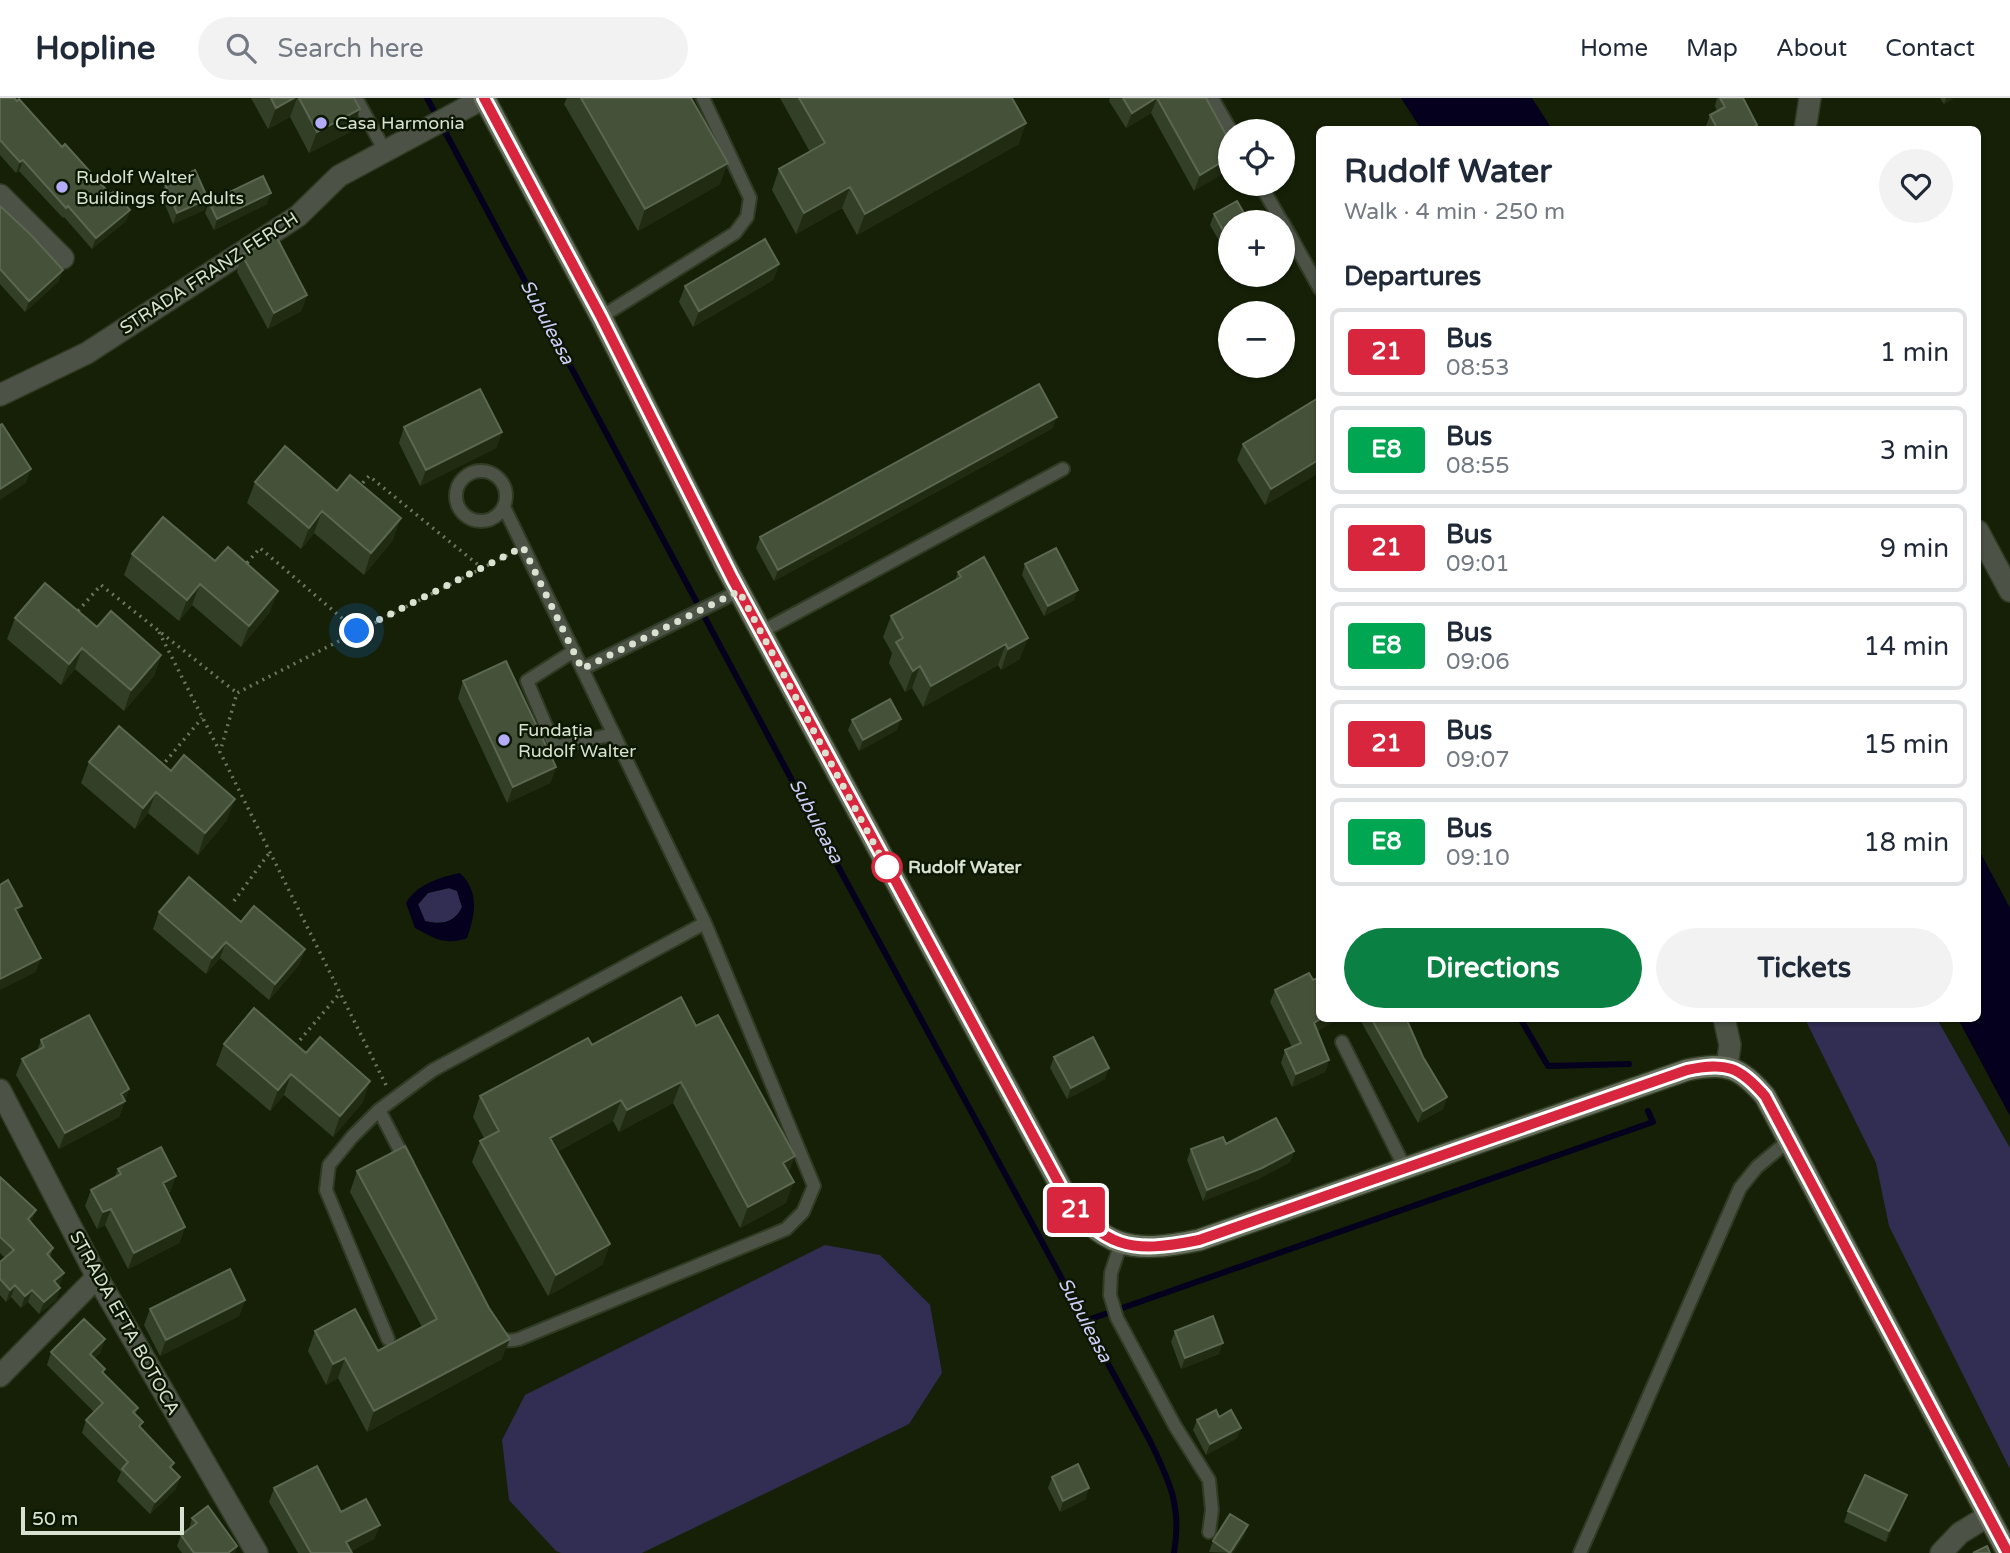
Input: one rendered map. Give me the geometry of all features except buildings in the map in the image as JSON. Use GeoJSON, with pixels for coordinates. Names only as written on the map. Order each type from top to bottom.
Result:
{"type":"FeatureCollection","features":[{"type":"Feature","properties":{"kind":"street","name":"STRADA FRANZ FERCH"},"geometry":{"type":"LineString","coordinates":[[0,395],[88,353],[298,216],[339,176],[484,98]]}},
{"type":"Feature","properties":{"kind":"street"},"geometry":{"type":"LineString","coordinates":[[484,98],[601,317],[733,594],[761,632],[1062,1189],[1079,1214],[1100,1233],[1121,1243],[1142,1248],[1166,1247],[1199,1240],[1687,1070],[1727,1066],[1748,1076],[1765,1096],[2008,1553]]}},
{"type":"Feature","properties":{"kind":"street"},"geometry":{"type":"LineString","coordinates":[[1806,126],[1810,98]]}},
{"type":"Feature","properties":{"kind":"street"},"geometry":{"type":"LineString","coordinates":[[0,195],[63,258]]}},
{"type":"Feature","properties":{"kind":"street"},"geometry":{"type":"LineString","coordinates":[[1981,537],[2010,591]]}},
{"type":"Feature","properties":{"kind":"street"},"geometry":{"type":"LineString","coordinates":[[1725,1022],[1730,1045],[1727,1066]]}},
{"type":"Feature","properties":{"kind":"street","name":"STRADA EFTA BOTOCA"},"geometry":{"type":"LineString","coordinates":[[0,1090],[97,1277],[257,1553]]}},
{"type":"Feature","properties":{"kind":"street"},"geometry":{"type":"LineString","coordinates":[[0,1376],[97,1277]]}},
{"type":"Feature","properties":{"kind":"street"},"geometry":{"type":"LineString","coordinates":[[1941,1553],[1960,1532],[1988,1516]]}},
{"type":"Feature","properties":{"kind":"lane"},"geometry":{"type":"LineString","coordinates":[[356,98],[385,151]]}},
{"type":"Feature","properties":{"kind":"lane"},"geometry":{"type":"LineString","coordinates":[[601,317],[735,233],[747,217],[750,198],[703,98]]}},
{"type":"Feature","properties":{"kind":"lane"},"geometry":{"type":"LineString","coordinates":[[1212,98],[1224,119]]}},
{"type":"Feature","properties":{"kind":"lane"},"geometry":{"type":"LineString","coordinates":[[1295,246],[1316,282]]}},
{"type":"Feature","properties":{"kind":"lane"},"geometry":{"type":"LineString","coordinates":[[761,632],[1063,469]]}},
{"type":"Feature","properties":{"kind":"lane"},"geometry":{"type":"LineString","coordinates":[[489,1324],[501,1339],[519,1339],[786,1229],[803,1212],[814,1185],[705,923],[504,507],[506,495],[503,484],[495,475],[483,471],[471,473],[462,480],[457,491],[457,503],[463,513],[473,520],[485,521],[496,516],[504,507]]}},
{"type":"Feature","properties":{"kind":"lane"},"geometry":{"type":"LineString","coordinates":[[582,669],[733,594]]}},
{"type":"Feature","properties":{"kind":"lane"},"geometry":{"type":"LineString","coordinates":[[573,651],[527,681],[555,747],[614,734]]}},
{"type":"Feature","properties":{"kind":"lane"},"geometry":{"type":"LineString","coordinates":[[388,1339],[326,1190],[329,1166],[352,1136],[379,1110],[433,1070],[705,923]]}},
{"type":"Feature","properties":{"kind":"lane"},"geometry":{"type":"LineString","coordinates":[[1342,1042],[1405,1168]]}},
{"type":"Feature","properties":{"kind":"lane"},"geometry":{"type":"LineString","coordinates":[[379,1110],[416,1181]]}},
{"type":"Feature","properties":{"kind":"lane"},"geometry":{"type":"LineString","coordinates":[[1580,1553],[1740,1188],[1757,1167],[1788,1141]]}},
{"type":"Feature","properties":{"kind":"lane"},"geometry":{"type":"LineString","coordinates":[[1121,1243],[1111,1273],[1110,1295],[1117,1318],[1175,1426],[1209,1480],[1212,1510],[1209,1532]]}},
{"type":"Feature","properties":{"kind":"path"},"geometry":{"type":"LineString","coordinates":[[354,494],[369,476],[482,568]]}},
{"type":"Feature","properties":{"kind":"path"},"geometry":{"type":"LineString","coordinates":[[220,752],[237,693],[523,547]]}},
{"type":"Feature","properties":{"kind":"path"},"geometry":{"type":"LineString","coordinates":[[247,563],[260,548],[357,631]]}},
{"type":"Feature","properties":{"kind":"path"},"geometry":{"type":"LineString","coordinates":[[78,611],[101,586],[237,693]]}},
{"type":"Feature","properties":{"kind":"path"},"geometry":{"type":"LineString","coordinates":[[158,630],[393,1100]]}},
{"type":"Feature","properties":{"kind":"path"},"geometry":{"type":"LineString","coordinates":[[161,767],[202,718]]}},
{"type":"Feature","properties":{"kind":"path"},"geometry":{"type":"LineString","coordinates":[[234,901],[270,852]]}},
{"type":"Feature","properties":{"kind":"path"},"geometry":{"type":"LineString","coordinates":[[300,1040],[340,993]]}},
{"type":"Feature","properties":{"kind":"shaded area"},"geometry":{"type":"Polygon","coordinates":[[[1401,98],[1532,98],[1550,126],[1419,126],[1401,98]]]}},
{"type":"Feature","properties":{"kind":"shaded area"},"geometry":{"type":"Polygon","coordinates":[[[1981,854],[2010,908],[2010,1116],[1960,1022],[1981,1022],[1981,854]]]}},
{"type":"Feature","properties":{"kind":"shaded area"},"geometry":{"type":"Polygon","coordinates":[[[460,873],[471,888],[474,904],[467,938],[446,941],[415,928],[406,903],[410,897],[422,887],[460,873]],[[449,888],[428,893],[418,904],[425,921],[442,923],[456,916],[462,907],[457,891],[449,888]]]}},
{"type":"Feature","properties":{"kind":"shaded area"},"geometry":{"type":"Polygon","coordinates":[[[449,888],[457,891],[462,907],[459,912],[447,922],[425,921],[418,905],[428,893],[449,888]]]}},
{"type":"Feature","properties":{"kind":"shaded area"},"geometry":{"type":"Polygon","coordinates":[[[1806,1022],[1939,1022],[2010,1148],[2010,1469],[1889,1226],[1876,1163],[1806,1022]]]}},
{"type":"Feature","properties":{"kind":"shaded area"},"geometry":{"type":"Polygon","coordinates":[[[825,1245],[880,1255],[930,1305],[942,1373],[909,1424],[642,1553],[556,1551],[509,1500],[502,1440],[525,1395],[825,1245]]]}},
{"type":"Feature","properties":{"kind":"waterway","name":"Subuleasa"},"geometry":{"type":"LineString","coordinates":[[427,98],[833,857],[1150,1441],[1163,1469],[1175,1508],[1174,1553]]}},
{"type":"Feature","properties":{"kind":"waterway"},"geometry":{"type":"LineString","coordinates":[[1522,1022],[1548,1066],[1629,1064]]}},
{"type":"Feature","properties":{"kind":"waterway"},"geometry":{"type":"LineString","coordinates":[[1085,1321],[1653,1122],[1648,1111]]}},
{"type":"Feature","properties":{"kind":"bus line","name":"21"},"geometry":{"type":"LineString","coordinates":[[484,98],[601,317],[732,578],[1062,1189],[1079,1214],[1100,1233],[1121,1243],[1142,1248],[1166,1247],[1199,1240],[1687,1070],[1727,1066],[1748,1076],[1765,1096],[2008,1553]]}},
{"type":"Feature","properties":{"kind":"place","name":"Casa Harmonia"},"geometry":{"type":"Point","coordinates":[321,123]}},
{"type":"Feature","properties":{"kind":"place","name":"Rudolf Walter Buildings for Adults"},"geometry":{"type":"Point","coordinates":[62,187]}},
{"type":"Feature","properties":{"kind":"place","name":"Fundația Rudolf Walter"},"geometry":{"type":"Point","coordinates":[504,740]}},
{"type":"Feature","properties":{"kind":"place","name":"Rudolf Water"},"geometry":{"type":"Point","coordinates":[887,867]}},
{"type":"Feature","properties":{"kind":"route"},"geometry":{"type":"LineString","coordinates":[[357,631],[523,547],[582,669],[739,591],[889,872],[887,867]]}}]}
